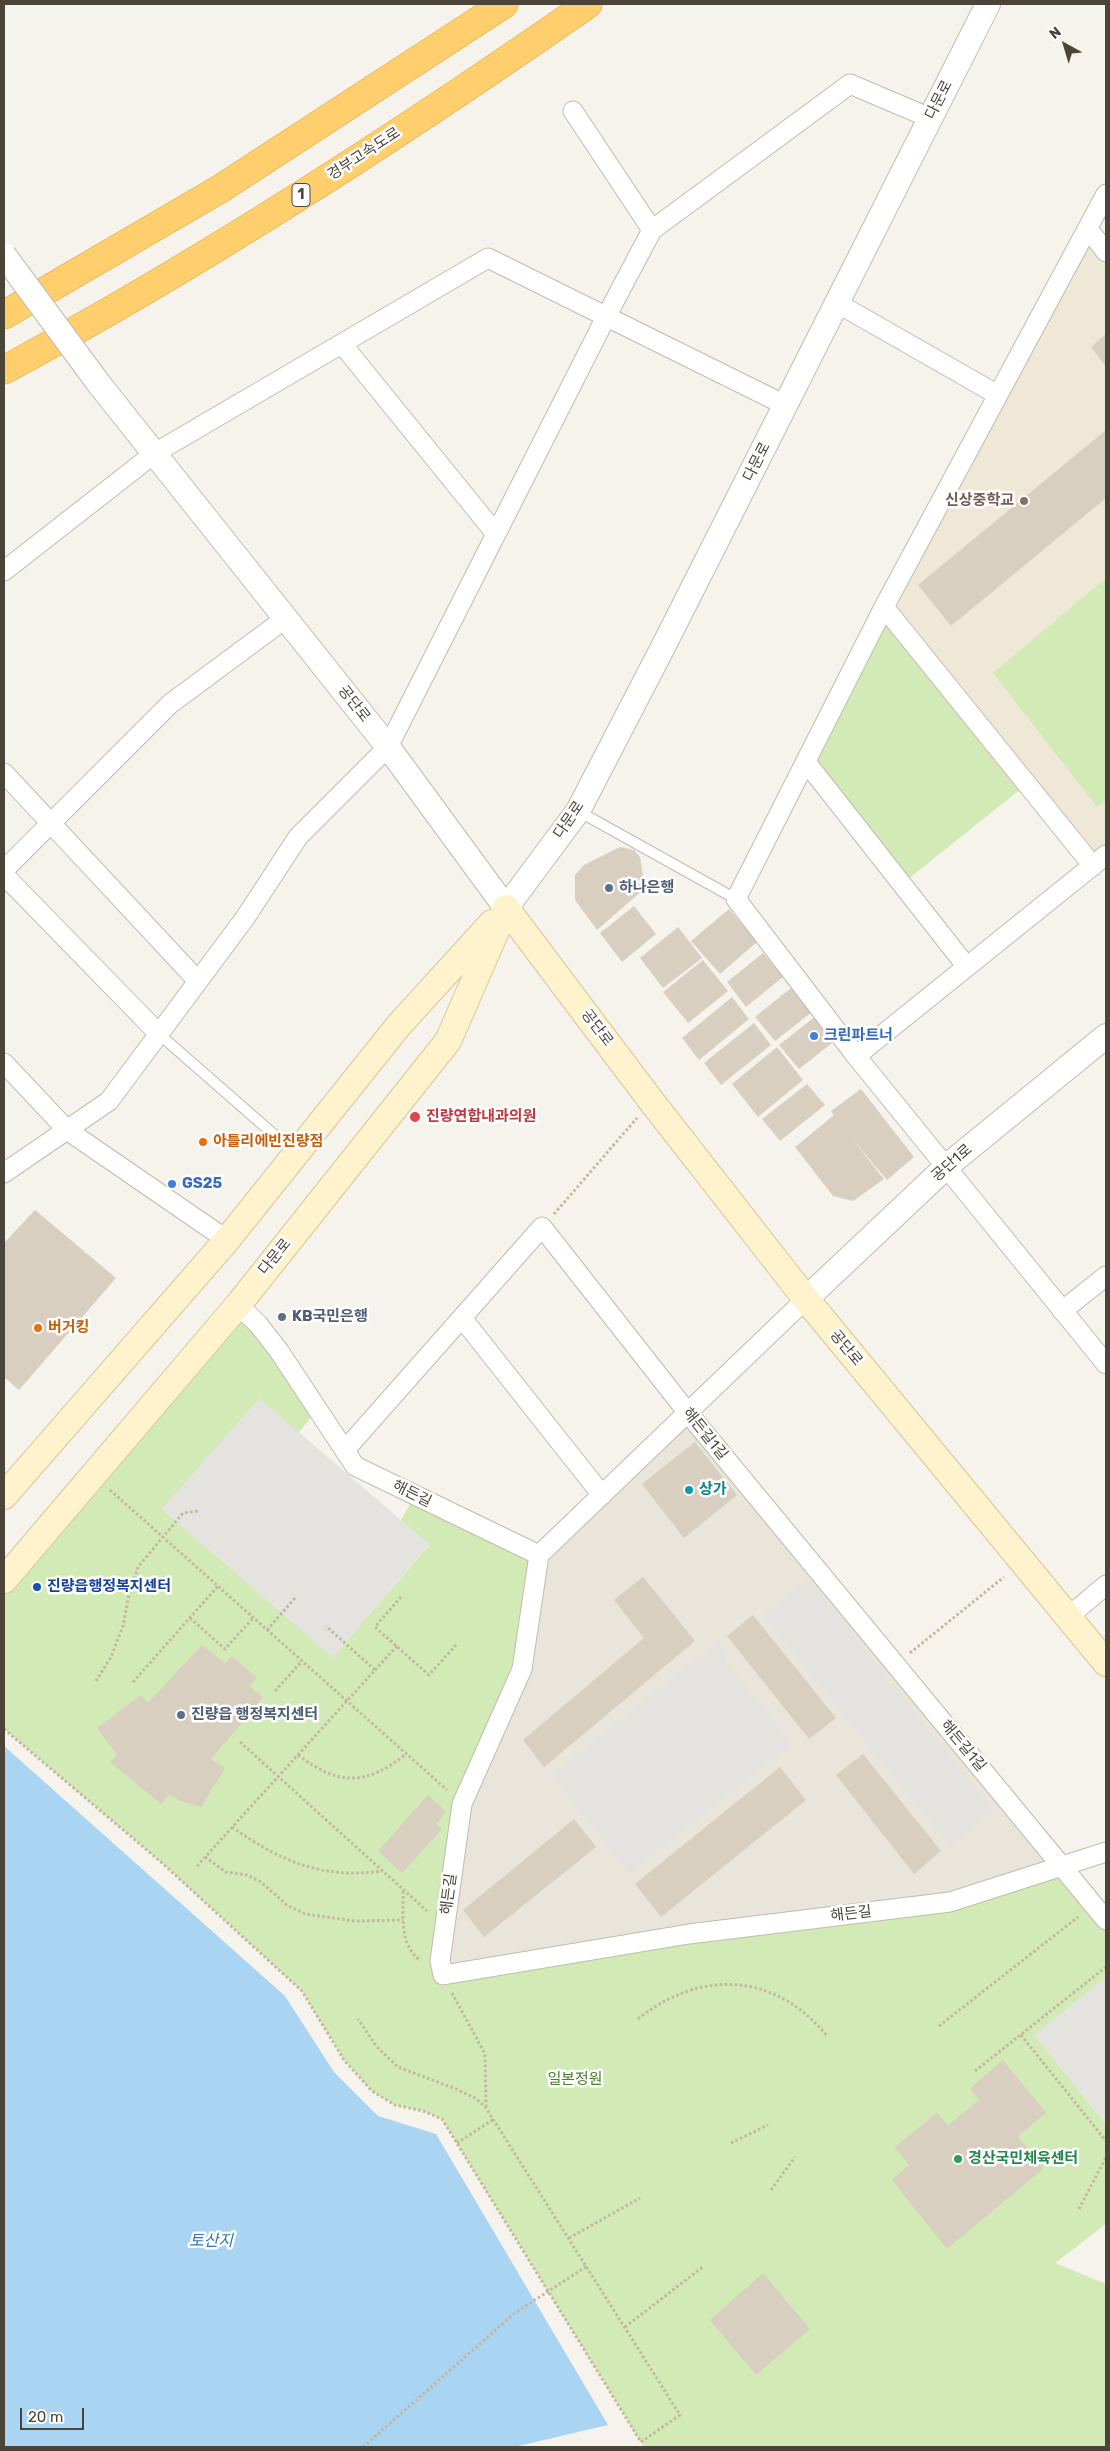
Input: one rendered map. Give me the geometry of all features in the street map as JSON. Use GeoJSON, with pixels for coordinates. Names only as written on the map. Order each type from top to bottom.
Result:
{"type":"FeatureCollection","features":[{"type":"Feature","properties":{"kind":"highway"},"geometry":{"type":"LineString","coordinates":[[4,315],[220,189],[504,4]]}},
{"type":"Feature","properties":{"kind":"highway","name":"경부고속도로"},"geometry":{"type":"LineString","coordinates":[[4,370],[238,235],[456,93],[588,4]]}},
{"type":"Feature","properties":{"kind":"main road","name":"공단로"},"geometry":{"type":"LineString","coordinates":[[506,908],[652,1102],[806,1299],[1106,1664]]}},
{"type":"Feature","properties":{"kind":"main road","name":"다문로"},"geometry":{"type":"LineString","coordinates":[[7,1486],[227,1240],[399,1025],[506,908]]}},
{"type":"Feature","properties":{"kind":"main road","name":"다문로"},"geometry":{"type":"LineString","coordinates":[[4,1580],[238,1305],[448,1041],[506,908]]}},
{"type":"Feature","properties":{"kind":"street","name":"다문로"},"geometry":{"type":"LineString","coordinates":[[506,908],[578,811],[988,4]]}},
{"type":"Feature","properties":{"kind":"street"},"geometry":{"type":"LineString","coordinates":[[4,1173],[109,1101],[197,980],[245,918],[298,837],[388,747],[652,230],[850,84],[930,118]]}},
{"type":"Feature","properties":{"kind":"street"},"geometry":{"type":"LineString","coordinates":[[573,111],[652,230]]}},
{"type":"Feature","properties":{"kind":"street"},"geometry":{"type":"LineString","coordinates":[[1106,194],[884,608],[736,899],[856,1056],[1106,1364]]}},
{"type":"Feature","properties":{"kind":"street"},"geometry":{"type":"LineString","coordinates":[[1088,229],[1106,252]]}},
{"type":"Feature","properties":{"kind":"street","name":"공단로"},"geometry":{"type":"LineString","coordinates":[[4,255],[99,384],[388,747],[506,908]]}},
{"type":"Feature","properties":{"kind":"street"},"geometry":{"type":"LineString","coordinates":[[4,571],[155,453],[488,258],[785,405]]}},
{"type":"Feature","properties":{"kind":"street"},"geometry":{"type":"LineString","coordinates":[[837,302],[998,395]]}},
{"type":"Feature","properties":{"kind":"street"},"geometry":{"type":"LineString","coordinates":[[342,344],[496,534]]}},
{"type":"Feature","properties":{"kind":"street"},"geometry":{"type":"LineString","coordinates":[[856,1056],[1099,860],[884,608]]}},
{"type":"Feature","properties":{"kind":"street"},"geometry":{"type":"LineString","coordinates":[[4,870],[170,704],[286,618]]}},
{"type":"Feature","properties":{"kind":"street"},"geometry":{"type":"LineString","coordinates":[[806,762],[967,967]]}},
{"type":"Feature","properties":{"kind":"street"},"geometry":{"type":"LineString","coordinates":[[4,774],[197,980]]}},
{"type":"Feature","properties":{"kind":"street"},"geometry":{"type":"LineString","coordinates":[[4,875],[159,1034]]}},
{"type":"Feature","properties":{"kind":"street","name":"공단1로"},"geometry":{"type":"LineString","coordinates":[[806,1299],[947,1166],[1106,1036]]}},
{"type":"Feature","properties":{"kind":"street"},"geometry":{"type":"LineString","coordinates":[[4,1063],[67,1130],[227,1240]]}},
{"type":"Feature","properties":{"kind":"street"},"geometry":{"type":"LineString","coordinates":[[345,1450],[542,1227]]}},
{"type":"Feature","properties":{"kind":"street","name":"해든길1길"},"geometry":{"type":"LineString","coordinates":[[542,1227],[688,1413],[1106,1920]]}},
{"type":"Feature","properties":{"kind":"street"},"geometry":{"type":"LineString","coordinates":[[1062,1311],[1106,1276]]}},
{"type":"Feature","properties":{"kind":"street"},"geometry":{"type":"LineString","coordinates":[[539,1555],[806,1299]]}},
{"type":"Feature","properties":{"kind":"street","name":"해든길"},"geometry":{"type":"LineString","coordinates":[[238,1305],[258,1324],[279,1351],[355,1466],[539,1555],[522,1669],[462,1804],[440,1961],[443,1975],[689,1934],[950,1902],[1106,1852]]}},
{"type":"Feature","properties":{"kind":"street"},"geometry":{"type":"LineString","coordinates":[[462,1318],[602,1495]]}},
{"type":"Feature","properties":{"kind":"street"},"geometry":{"type":"LineString","coordinates":[[1068,1617],[1106,1585]]}},
{"type":"Feature","properties":{"kind":"lane"},"geometry":{"type":"LineString","coordinates":[[578,811],[736,899]]}},
{"type":"Feature","properties":{"kind":"lane"},"geometry":{"type":"LineString","coordinates":[[159,1034],[297,1154]]}},
{"type":"Feature","properties":{"kind":"path"},"geometry":{"type":"LineString","coordinates":[[542,1227],[652,1102]]}},
{"type":"Feature","properties":{"kind":"path"},"geometry":{"type":"LineString","coordinates":[[93,1475],[462,1804]]}},
{"type":"Feature","properties":{"kind":"path"},"geometry":{"type":"LineString","coordinates":[[96,1681],[111,1656],[123,1626],[129,1595],[138,1567],[183,1513],[198,1511]]}},
{"type":"Feature","properties":{"kind":"path"},"geometry":{"type":"LineString","coordinates":[[896,1664],[1023,1562]]}},
{"type":"Feature","properties":{"kind":"path"},"geometry":{"type":"LineString","coordinates":[[133,1682],[218,1586]]}},
{"type":"Feature","properties":{"kind":"path"},"geometry":{"type":"LineString","coordinates":[[267,1630],[295,1598]]}},
{"type":"Feature","properties":{"kind":"path"},"geometry":{"type":"LineString","coordinates":[[401,1598],[375,1627],[428,1675],[456,1644]]}},
{"type":"Feature","properties":{"kind":"path"},"geometry":{"type":"LineString","coordinates":[[190,1618],[226,1649],[253,1618]]}},
{"type":"Feature","properties":{"kind":"path"},"geometry":{"type":"LineString","coordinates":[[326,1626],[375,1670]]}},
{"type":"Feature","properties":{"kind":"path"},"geometry":{"type":"LineString","coordinates":[[197,1866],[396,1646]]}},
{"type":"Feature","properties":{"kind":"path"},"geometry":{"type":"LineString","coordinates":[[275,1691],[302,1661]]}},
{"type":"Feature","properties":{"kind":"path"},"geometry":{"type":"LineString","coordinates":[[4,1729],[161,1862],[302,1991],[344,2060],[372,2091],[395,2105],[423,2111],[442,2119],[546,2292],[641,2442],[680,2415],[486,2108],[477,2099],[456,2089],[398,2067],[377,2047],[358,2019]]}},
{"type":"Feature","properties":{"kind":"path"},"geometry":{"type":"LineString","coordinates":[[240,1742],[445,1926]]}},
{"type":"Feature","properties":{"kind":"path"},"geometry":{"type":"LineString","coordinates":[[298,1755],[315,1768],[331,1775],[368,1778],[388,1769],[406,1754]]}},
{"type":"Feature","properties":{"kind":"path"},"geometry":{"type":"LineString","coordinates":[[232,1827],[262,1848],[316,1869],[337,1874],[383,1871]]}},
{"type":"Feature","properties":{"kind":"path"},"geometry":{"type":"LineString","coordinates":[[205,1857],[226,1872],[247,1875],[260,1882],[287,1905],[305,1914],[355,1921],[403,1920]]}},
{"type":"Feature","properties":{"kind":"path"},"geometry":{"type":"LineString","coordinates":[[403,1890],[403,1920],[406,1944],[415,1956],[443,1975],[485,2054],[486,2108]]}},
{"type":"Feature","properties":{"kind":"path"},"geometry":{"type":"LineString","coordinates":[[939,2026],[1094,1905]]}},
{"type":"Feature","properties":{"kind":"path"},"geometry":{"type":"LineString","coordinates":[[975,2071],[1106,1967]]}},
{"type":"Feature","properties":{"kind":"path"},"geometry":{"type":"LineString","coordinates":[[638,2019],[658,2003],[679,1992],[708,1985],[734,1984],[758,1989],[779,1997],[813,2018],[827,2036]]}},
{"type":"Feature","properties":{"kind":"path"},"geometry":{"type":"LineString","coordinates":[[1021,2035],[1106,2141]]}},
{"type":"Feature","properties":{"kind":"path"},"geometry":{"type":"LineString","coordinates":[[456,2143],[494,2119]]}},
{"type":"Feature","properties":{"kind":"path"},"geometry":{"type":"LineString","coordinates":[[731,2143],[768,2125]]}},
{"type":"Feature","properties":{"kind":"path"},"geometry":{"type":"LineString","coordinates":[[771,2190],[795,2157]]}},
{"type":"Feature","properties":{"kind":"path"},"geometry":{"type":"LineString","coordinates":[[1079,2209],[1106,2157]]}},
{"type":"Feature","properties":{"kind":"path"},"geometry":{"type":"LineString","coordinates":[[569,2238],[640,2198]]}},
{"type":"Feature","properties":{"kind":"path"},"geometry":{"type":"LineString","coordinates":[[364,2447],[515,2313],[586,2266]]}},
{"type":"Feature","properties":{"kind":"path"},"geometry":{"type":"LineString","coordinates":[[625,2327],[704,2266]]}},
{"type":"Feature","properties":{"kind":"shaded area","name":"신상중학교"},"geometry":{"type":"Polygon","coordinates":[[[1088,229],[1106,252],[1106,855],[1093,866],[884,607],[1088,229]]]}},
{"type":"Feature","properties":{"kind":"shaded area"},"geometry":{"type":"Polygon","coordinates":[[[259,1398],[429,1544],[333,1658],[162,1509],[259,1398]]]}},
{"type":"Feature","properties":{"kind":"shaded area"},"geometry":{"type":"Polygon","coordinates":[[[688,1413],[1063,1866],[950,1902],[443,1975],[458,1819],[539,1555],[688,1413]]]}},
{"type":"Feature","properties":{"kind":"shaded area"},"geometry":{"type":"Polygon","coordinates":[[[808,1579],[994,1811],[950,1846],[763,1615],[808,1579]]]}},
{"type":"Feature","properties":{"kind":"shaded area"},"geometry":{"type":"Polygon","coordinates":[[[719,1641],[729,1665],[792,1744],[629,1873],[552,1775],[719,1641]]]}},
{"type":"Feature","properties":{"kind":"shaded area"},"geometry":{"type":"Polygon","coordinates":[[[1106,1977],[1106,2125],[1035,2035],[1106,1977]]]}},
{"type":"Feature","properties":{"kind":"green space"},"geometry":{"type":"Polygon","coordinates":[[[1106,578],[1106,800],[1097,807],[993,673],[1106,578]]]}},
{"type":"Feature","properties":{"kind":"green space"},"geometry":{"type":"Polygon","coordinates":[[[884,607],[1027,784],[902,884],[806,762],[884,607]]]}},
{"type":"Feature","properties":{"kind":"green space","name":"일본정원"},"geometry":{"type":"Polygon","coordinates":[[[238,1305],[318,1409],[299,1432],[162,1509],[333,1657],[429,1545],[401,1520],[415,1495],[539,1555],[522,1669],[462,1804],[443,1975],[950,1902],[1063,1866],[1106,1920],[1106,1977],[1035,2035],[1106,2125],[1106,2224],[1055,2263],[1106,2284],[1106,2447],[644,2447],[442,2119],[423,2111],[395,2105],[372,2091],[344,2060],[302,1991],[161,1862],[4,1729],[4,1580],[238,1305]]]}},
{"type":"Feature","properties":{"kind":"water","name":"토산지"},"geometry":{"type":"Polygon","coordinates":[[[4,1746],[285,1996],[334,2072],[378,2116],[436,2134],[608,2425],[514,2447],[4,2447],[4,1746]]]}},
{"type":"Feature","properties":{"kind":"building"},"geometry":{"type":"Polygon","coordinates":[[[1106,334],[1106,367],[1091,347],[1106,334]]]}},
{"type":"Feature","properties":{"kind":"building"},"geometry":{"type":"Polygon","coordinates":[[[1106,430],[1106,498],[951,626],[918,585],[1106,430]]]}},
{"type":"Feature","properties":{"kind":"building","name":"하나은행"},"geometry":{"type":"Polygon","coordinates":[[[620,847],[634,850],[640,857],[643,875],[638,882],[644,889],[597,930],[575,900],[575,875],[584,865],[620,847]]]}},
{"type":"Feature","properties":{"kind":"building"},"geometry":{"type":"Polygon","coordinates":[[[634,906],[656,934],[622,962],[600,933],[634,906]]]}},
{"type":"Feature","properties":{"kind":"building"},"geometry":{"type":"Polygon","coordinates":[[[729,909],[757,942],[720,974],[691,941],[729,909]]]}},
{"type":"Feature","properties":{"kind":"building"},"geometry":{"type":"Polygon","coordinates":[[[678,927],[702,958],[663,988],[640,958],[678,927]]]}},
{"type":"Feature","properties":{"kind":"building"},"geometry":{"type":"Polygon","coordinates":[[[763,953],[783,977],[746,1007],[727,982],[763,953]]]}},
{"type":"Feature","properties":{"kind":"building"},"geometry":{"type":"Polygon","coordinates":[[[703,960],[728,991],[688,1023],[663,992],[703,960]]]}},
{"type":"Feature","properties":{"kind":"building"},"geometry":{"type":"Polygon","coordinates":[[[791,988],[812,1012],[775,1041],[755,1017],[791,988]]]}},
{"type":"Feature","properties":{"kind":"building"},"geometry":{"type":"Polygon","coordinates":[[[732,997],[749,1019],[699,1060],[682,1038],[732,997]]]}},
{"type":"Feature","properties":{"kind":"building"},"geometry":{"type":"Polygon","coordinates":[[[816,1016],[836,1040],[799,1069],[779,1045],[816,1016]]]}},
{"type":"Feature","properties":{"kind":"building"},"geometry":{"type":"Polygon","coordinates":[[[754,1023],[771,1045],[721,1085],[704,1063],[754,1023]]]}},
{"type":"Feature","properties":{"kind":"building"},"geometry":{"type":"Polygon","coordinates":[[[777,1047],[803,1080],[758,1117],[732,1084],[777,1047]]]}},
{"type":"Feature","properties":{"kind":"building"},"geometry":{"type":"Polygon","coordinates":[[[807,1084],[825,1105],[780,1141],[762,1119],[807,1084]]]}},
{"type":"Feature","properties":{"kind":"building"},"geometry":{"type":"Polygon","coordinates":[[[861,1089],[914,1157],[887,1180],[850,1136],[884,1179],[853,1201],[833,1196],[795,1147],[834,1115],[831,1111],[861,1089]]]}},
{"type":"Feature","properties":{"kind":"building","name":"버거킹"},"geometry":{"type":"Polygon","coordinates":[[[35,1210],[116,1278],[19,1390],[4,1377],[4,1243],[35,1210]]]}},
{"type":"Feature","properties":{"kind":"building","name":"상가"},"geometry":{"type":"Polygon","coordinates":[[[695,1442],[737,1495],[684,1538],[642,1484],[695,1442]]]}},
{"type":"Feature","properties":{"kind":"building"},"geometry":{"type":"Polygon","coordinates":[[[643,1577],[695,1641],[544,1767],[523,1740],[644,1638],[614,1600],[643,1577]]]}},
{"type":"Feature","properties":{"kind":"building"},"geometry":{"type":"Polygon","coordinates":[[[753,1615],[836,1718],[809,1739],[727,1636],[753,1615]]]}},
{"type":"Feature","properties":{"kind":"building","name":"진량읍 행정복지센터"},"geometry":{"type":"Polygon","coordinates":[[[202,1645],[225,1663],[232,1656],[257,1678],[249,1686],[263,1698],[211,1759],[225,1768],[201,1807],[180,1801],[169,1795],[161,1804],[110,1762],[117,1755],[97,1728],[141,1695],[148,1703],[202,1645]]]}},
{"type":"Feature","properties":{"kind":"building"},"geometry":{"type":"Polygon","coordinates":[[[863,1754],[941,1851],[914,1874],[836,1775],[863,1754]]]}},
{"type":"Feature","properties":{"kind":"building"},"geometry":{"type":"Polygon","coordinates":[[[780,1767],[806,1800],[661,1917],[635,1884],[780,1767]]]}},
{"type":"Feature","properties":{"kind":"building"},"geometry":{"type":"Polygon","coordinates":[[[428,1795],[446,1812],[436,1824],[442,1829],[402,1873],[378,1851],[428,1795]]]}},
{"type":"Feature","properties":{"kind":"building"},"geometry":{"type":"Polygon","coordinates":[[[574,1819],[596,1847],[484,1937],[463,1910],[574,1819]]]}},
{"type":"Feature","properties":{"kind":"building"},"geometry":{"type":"Polygon","coordinates":[[[1003,2060],[1046,2113],[1018,2136],[1043,2169],[947,2249],[892,2180],[909,2165],[895,2147],[937,2113],[948,2125],[979,2100],[970,2088],[1003,2060]]]}},
{"type":"Feature","properties":{"kind":"building"},"geometry":{"type":"Polygon","coordinates":[[[763,2273],[810,2329],[756,2375],[710,2320],[763,2273]]]}},
{"type":"Feature","properties":{"kind":"place","name":"신상중학교"},"geometry":{"type":"Point","coordinates":[1024,501]}},
{"type":"Feature","properties":{"kind":"place","name":"하나은행"},"geometry":{"type":"Point","coordinates":[609,888]}},
{"type":"Feature","properties":{"kind":"place","name":"크린파트너"},"geometry":{"type":"Point","coordinates":[814,1036]}},
{"type":"Feature","properties":{"kind":"place","name":"진량연합내과의원"},"geometry":{"type":"Point","coordinates":[415,1117]}},
{"type":"Feature","properties":{"kind":"place","name":"아틀리에빈진량점"},"geometry":{"type":"Point","coordinates":[203,1142]}},
{"type":"Feature","properties":{"kind":"place","name":"GS25"},"geometry":{"type":"Point","coordinates":[172,1184]}},
{"type":"Feature","properties":{"kind":"place","name":"KB국민은행"},"geometry":{"type":"Point","coordinates":[282,1317]}},
{"type":"Feature","properties":{"kind":"place","name":"버거킹"},"geometry":{"type":"Point","coordinates":[38,1328]}},
{"type":"Feature","properties":{"kind":"place","name":"상가"},"geometry":{"type":"Point","coordinates":[689,1490]}},
{"type":"Feature","properties":{"kind":"place","name":"진량읍행정복지센터"},"geometry":{"type":"Point","coordinates":[37,1587]}},
{"type":"Feature","properties":{"kind":"place","name":"진량읍 행정복지센터"},"geometry":{"type":"Point","coordinates":[181,1715]}},
{"type":"Feature","properties":{"kind":"place","name":"경산국민체육센터"},"geometry":{"type":"Point","coordinates":[958,2159]}}]}
